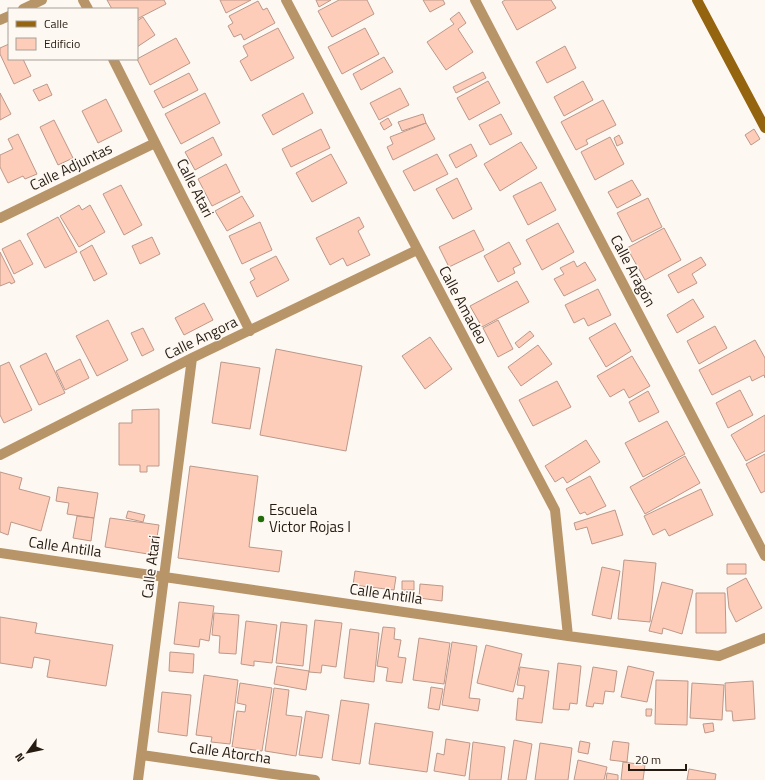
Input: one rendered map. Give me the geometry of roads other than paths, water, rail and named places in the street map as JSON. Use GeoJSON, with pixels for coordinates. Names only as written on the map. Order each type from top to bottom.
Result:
{"type":"FeatureCollection","features":[{"type":"Feature","properties":{"kind":"street"},"geometry":{"type":"LineString","coordinates":[[25,8],[42,0]]}},
{"type":"Feature","properties":{"kind":"street","name":"Calle Amadeo"},"geometry":{"type":"LineString","coordinates":[[286,0],[555,510],[568,636]]}},
{"type":"Feature","properties":{"kind":"street","name":"Calle Aragón"},"geometry":{"type":"LineString","coordinates":[[475,0],[765,556]]}},
{"type":"Feature","properties":{"kind":"street"},"geometry":{"type":"LineString","coordinates":[[697,0],[765,128]]}},
{"type":"Feature","properties":{"kind":"street","name":"Calle Atari"},"geometry":{"type":"LineString","coordinates":[[114,60],[250,331]]}},
{"type":"Feature","properties":{"kind":"street","name":"Calle Adjuntas"},"geometry":{"type":"LineString","coordinates":[[0,218],[155,143]]}},
{"type":"Feature","properties":{"kind":"street","name":"Calle Angora"},"geometry":{"type":"LineString","coordinates":[[0,454],[192,358],[417,250]]}},
{"type":"Feature","properties":{"kind":"street","name":"Calle Atari"},"geometry":{"type":"LineString","coordinates":[[138,780],[166,577],[192,358]]}},
{"type":"Feature","properties":{"kind":"street","name":"Calle Antilla"},"geometry":{"type":"LineString","coordinates":[[0,553],[568,636],[719,656],[765,638]]}},
{"type":"Feature","properties":{"kind":"street","name":"Calle Atorcha"},"geometry":{"type":"LineString","coordinates":[[142,755],[315,780]]}},
{"type":"Feature","properties":{"kind":"place","name":"Escuela Victor Rojas I"},"geometry":{"type":"Point","coordinates":[261,519]}}]}
